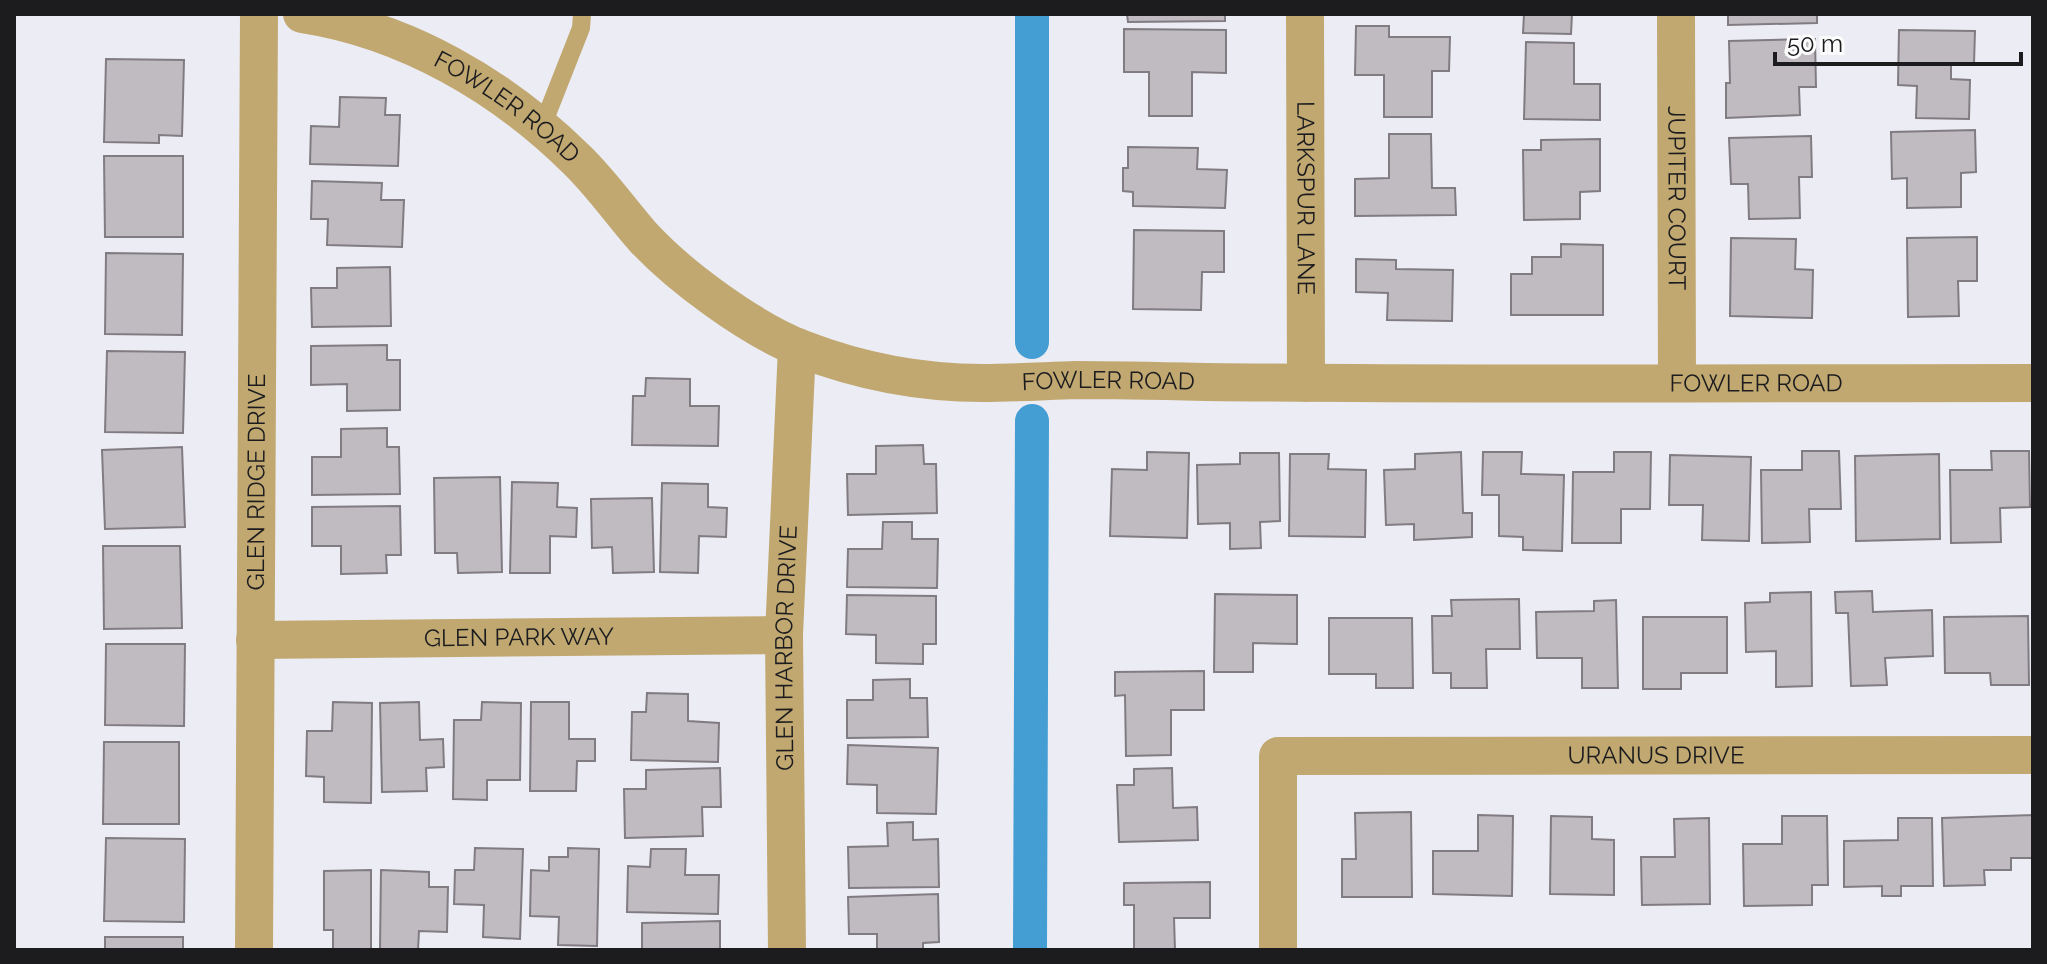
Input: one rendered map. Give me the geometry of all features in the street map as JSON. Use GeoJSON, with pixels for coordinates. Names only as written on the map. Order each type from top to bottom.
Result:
{"type":"FeatureCollection","features":[{"type":"Feature","properties":{"kind":"street","name":"GLEN RIDGE DRIVE"},"geometry":{"type":"LineString","coordinates":[[254,950],[259,14]]}},
{"type":"Feature","properties":{"kind":"street","name":"LARKSPUR LANE"},"geometry":{"type":"LineString","coordinates":[[1305,14],[1306,383]]}},
{"type":"Feature","properties":{"kind":"street","name":"JUPITER COURT"},"geometry":{"type":"LineString","coordinates":[[1676,14],[1677,383]]}},
{"type":"Feature","properties":{"kind":"street","name":"FOWLER ROAD"},"geometry":{"type":"LineString","coordinates":[[309,15],[375,32],[433,55],[493,90],[542,127],[581,164],[647,241],[703,290],[758,327],[797,347],[852,366],[904,377],[980,384],[1077,380],[2033,383]]}},
{"type":"Feature","properties":{"kind":"street","name":"GLEN HARBOR DRIVE"},"geometry":{"type":"LineString","coordinates":[[787,950],[784,635],[797,347]]}},
{"type":"Feature","properties":{"kind":"street","name":"GLEN PARK WAY"},"geometry":{"type":"LineString","coordinates":[[255,640],[784,635]]}},
{"type":"Feature","properties":{"kind":"street","name":"URANUS DRIVE"},"geometry":{"type":"LineString","coordinates":[[1278,950],[1278,756],[2033,755]]}},
{"type":"Feature","properties":{"kind":"lane"},"geometry":{"type":"LineString","coordinates":[[542,127],[581,28],[582,14]]}},
{"type":"Feature","properties":{"kind":"building"},"geometry":{"type":"Polygon","coordinates":[[[1127,14],[1225,14],[1225,21],[1128,22],[1127,14]]]}},
{"type":"Feature","properties":{"kind":"building"},"geometry":{"type":"Polygon","coordinates":[[[1524,14],[1572,14],[1571,34],[1523,33],[1524,14]]]}},
{"type":"Feature","properties":{"kind":"building"},"geometry":{"type":"Polygon","coordinates":[[[1728,14],[1817,14],[1817,23],[1728,25],[1728,14]]]}},
{"type":"Feature","properties":{"kind":"building"},"geometry":{"type":"Polygon","coordinates":[[[1356,26],[1389,26],[1389,37],[1450,37],[1449,71],[1432,71],[1432,117],[1384,117],[1384,75],[1355,75],[1356,26]]]}},
{"type":"Feature","properties":{"kind":"building"},"geometry":{"type":"Polygon","coordinates":[[[1124,29],[1226,30],[1226,73],[1192,72],[1192,116],[1149,116],[1149,72],[1124,72],[1124,29]]]}},
{"type":"Feature","properties":{"kind":"building"},"geometry":{"type":"Polygon","coordinates":[[[1899,30],[1975,31],[1974,64],[1951,64],[1951,79],[1970,80],[1969,119],[1916,118],[1917,86],[1898,85],[1899,30]]]}},
{"type":"Feature","properties":{"kind":"building"},"geometry":{"type":"Polygon","coordinates":[[[1815,39],[1816,87],[1799,87],[1800,115],[1726,118],[1726,83],[1730,83],[1729,41],[1815,39]]]}},
{"type":"Feature","properties":{"kind":"building"},"geometry":{"type":"Polygon","coordinates":[[[1526,42],[1574,43],[1574,84],[1600,84],[1600,120],[1524,119],[1526,42]]]}},
{"type":"Feature","properties":{"kind":"building"},"geometry":{"type":"Polygon","coordinates":[[[106,59],[184,60],[182,136],[159,135],[159,143],[104,142],[106,59]]]}},
{"type":"Feature","properties":{"kind":"building"},"geometry":{"type":"Polygon","coordinates":[[[340,97],[386,98],[385,115],[400,115],[398,166],[310,164],[311,126],[339,127],[340,97]]]}},
{"type":"Feature","properties":{"kind":"building"},"geometry":{"type":"Polygon","coordinates":[[[1975,130],[1976,172],[1961,173],[1961,207],[1907,208],[1907,178],[1892,179],[1891,132],[1975,130]]]}},
{"type":"Feature","properties":{"kind":"building"},"geometry":{"type":"Polygon","coordinates":[[[1389,134],[1431,134],[1432,188],[1455,188],[1456,215],[1355,216],[1355,179],[1389,178],[1389,134]]]}},
{"type":"Feature","properties":{"kind":"building"},"geometry":{"type":"Polygon","coordinates":[[[1811,136],[1812,177],[1799,177],[1800,218],[1749,219],[1748,184],[1731,184],[1729,138],[1811,136]]]}},
{"type":"Feature","properties":{"kind":"building"},"geometry":{"type":"Polygon","coordinates":[[[1600,139],[1600,191],[1580,192],[1580,219],[1524,220],[1523,150],[1541,150],[1541,140],[1600,139]]]}},
{"type":"Feature","properties":{"kind":"building"},"geometry":{"type":"Polygon","coordinates":[[[1128,147],[1198,148],[1197,169],[1227,170],[1225,208],[1133,206],[1133,192],[1123,191],[1123,168],[1128,168],[1128,147]]]}},
{"type":"Feature","properties":{"kind":"building"},"geometry":{"type":"Polygon","coordinates":[[[104,156],[183,156],[183,237],[105,237],[104,156]]]}},
{"type":"Feature","properties":{"kind":"building"},"geometry":{"type":"Polygon","coordinates":[[[312,181],[382,183],[381,200],[404,200],[402,247],[327,245],[328,219],[311,219],[312,181]]]}},
{"type":"Feature","properties":{"kind":"building"},"geometry":{"type":"Polygon","coordinates":[[[1134,230],[1224,231],[1224,272],[1202,272],[1201,310],[1133,309],[1134,230]]]}},
{"type":"Feature","properties":{"kind":"building"},"geometry":{"type":"Polygon","coordinates":[[[1977,237],[1977,281],[1958,281],[1959,316],[1908,317],[1907,238],[1977,237]]]}},
{"type":"Feature","properties":{"kind":"building"},"geometry":{"type":"Polygon","coordinates":[[[1731,238],[1796,239],[1795,269],[1813,270],[1812,318],[1730,316],[1731,238]]]}},
{"type":"Feature","properties":{"kind":"building"},"geometry":{"type":"Polygon","coordinates":[[[1561,244],[1603,245],[1603,315],[1511,315],[1511,274],[1532,274],[1532,257],[1561,257],[1561,244]]]}},
{"type":"Feature","properties":{"kind":"building"},"geometry":{"type":"Polygon","coordinates":[[[106,253],[183,254],[182,335],[105,334],[106,253]]]}},
{"type":"Feature","properties":{"kind":"building"},"geometry":{"type":"Polygon","coordinates":[[[1356,259],[1396,260],[1396,269],[1453,270],[1452,321],[1387,320],[1388,293],[1356,292],[1356,259]]]}},
{"type":"Feature","properties":{"kind":"building"},"geometry":{"type":"Polygon","coordinates":[[[390,267],[391,326],[312,327],[311,288],[337,288],[337,268],[390,267]]]}},
{"type":"Feature","properties":{"kind":"building"},"geometry":{"type":"Polygon","coordinates":[[[387,345],[387,360],[400,360],[400,410],[347,411],[347,384],[311,385],[311,346],[387,345]]]}},
{"type":"Feature","properties":{"kind":"building"},"geometry":{"type":"Polygon","coordinates":[[[107,351],[185,352],[183,433],[105,432],[107,351]]]}},
{"type":"Feature","properties":{"kind":"building"},"geometry":{"type":"Polygon","coordinates":[[[646,378],[690,379],[690,406],[719,406],[718,446],[632,445],[633,396],[645,396],[646,378]]]}},
{"type":"Feature","properties":{"kind":"building"},"geometry":{"type":"Polygon","coordinates":[[[387,428],[387,447],[399,447],[400,494],[312,495],[312,457],[341,457],[341,429],[387,428]]]}},
{"type":"Feature","properties":{"kind":"building"},"geometry":{"type":"Polygon","coordinates":[[[923,445],[924,464],[936,464],[937,513],[848,515],[847,474],[876,474],[876,446],[923,445]]]}},
{"type":"Feature","properties":{"kind":"building"},"geometry":{"type":"Polygon","coordinates":[[[182,447],[185,527],[105,529],[102,450],[182,447]]]}},
{"type":"Feature","properties":{"kind":"building"},"geometry":{"type":"Polygon","coordinates":[[[1802,451],[1839,451],[1841,509],[1809,509],[1810,542],[1762,543],[1761,470],[1802,470],[1802,451]]]}},
{"type":"Feature","properties":{"kind":"building"},"geometry":{"type":"Polygon","coordinates":[[[1991,451],[2029,451],[2030,507],[2000,508],[2001,542],[1951,543],[1950,470],[1992,470],[1991,451]]]}},
{"type":"Feature","properties":{"kind":"building"},"geometry":{"type":"Polygon","coordinates":[[[1147,452],[1189,453],[1187,538],[1110,536],[1112,469],[1147,470],[1147,452]]]}},
{"type":"Feature","properties":{"kind":"building"},"geometry":{"type":"Polygon","coordinates":[[[1461,452],[1463,513],[1472,513],[1472,537],[1414,540],[1414,524],[1386,525],[1384,470],[1415,469],[1415,454],[1461,452]]]}},
{"type":"Feature","properties":{"kind":"building"},"geometry":{"type":"Polygon","coordinates":[[[1483,452],[1522,452],[1521,474],[1564,475],[1562,551],[1523,550],[1523,537],[1499,536],[1499,495],[1482,495],[1483,452]]]}},
{"type":"Feature","properties":{"kind":"building"},"geometry":{"type":"Polygon","coordinates":[[[1614,452],[1651,452],[1650,509],[1621,509],[1621,543],[1572,543],[1573,472],[1614,472],[1614,452]]]}},
{"type":"Feature","properties":{"kind":"building"},"geometry":{"type":"Polygon","coordinates":[[[1240,453],[1279,453],[1280,521],[1260,522],[1261,548],[1230,549],[1230,523],[1198,524],[1197,465],[1240,464],[1240,453]]]}},
{"type":"Feature","properties":{"kind":"building"},"geometry":{"type":"Polygon","coordinates":[[[1290,454],[1329,454],[1328,469],[1366,470],[1365,537],[1289,536],[1290,454]]]}},
{"type":"Feature","properties":{"kind":"building"},"geometry":{"type":"Polygon","coordinates":[[[1939,454],[1940,539],[1856,541],[1855,456],[1939,454]]]}},
{"type":"Feature","properties":{"kind":"building"},"geometry":{"type":"Polygon","coordinates":[[[1670,455],[1751,457],[1749,541],[1702,540],[1703,505],[1669,505],[1670,455]]]}},
{"type":"Feature","properties":{"kind":"building"},"geometry":{"type":"Polygon","coordinates":[[[500,477],[502,572],[458,573],[457,553],[435,553],[434,478],[500,477]]]}},
{"type":"Feature","properties":{"kind":"building"},"geometry":{"type":"Polygon","coordinates":[[[512,482],[558,483],[557,507],[577,508],[576,537],[550,536],[550,573],[510,573],[512,482]]]}},
{"type":"Feature","properties":{"kind":"building"},"geometry":{"type":"Polygon","coordinates":[[[662,483],[708,484],[708,507],[727,508],[726,537],[699,536],[698,573],[660,572],[662,483]]]}},
{"type":"Feature","properties":{"kind":"building"},"geometry":{"type":"Polygon","coordinates":[[[652,498],[654,572],[613,573],[612,547],[592,548],[591,499],[652,498]]]}},
{"type":"Feature","properties":{"kind":"building"},"geometry":{"type":"Polygon","coordinates":[[[400,506],[401,555],[386,555],[387,573],[341,574],[341,546],[312,546],[312,507],[400,506]]]}},
{"type":"Feature","properties":{"kind":"building"},"geometry":{"type":"Polygon","coordinates":[[[883,522],[912,522],[912,539],[938,539],[937,588],[847,587],[848,549],[882,549],[883,522]]]}},
{"type":"Feature","properties":{"kind":"building"},"geometry":{"type":"Polygon","coordinates":[[[103,546],[180,546],[182,628],[104,629],[103,546]]]}},
{"type":"Feature","properties":{"kind":"building"},"geometry":{"type":"Polygon","coordinates":[[[1872,591],[1873,612],[1932,610],[1933,656],[1885,658],[1887,685],[1851,686],[1848,613],[1836,613],[1835,592],[1872,591]]]}},
{"type":"Feature","properties":{"kind":"building"},"geometry":{"type":"Polygon","coordinates":[[[1811,592],[1812,686],[1776,687],[1776,651],[1746,652],[1745,603],[1770,602],[1770,593],[1811,592]]]}},
{"type":"Feature","properties":{"kind":"building"},"geometry":{"type":"Polygon","coordinates":[[[1215,594],[1297,595],[1297,644],[1253,643],[1253,672],[1214,672],[1215,594]]]}},
{"type":"Feature","properties":{"kind":"building"},"geometry":{"type":"Polygon","coordinates":[[[847,595],[936,596],[936,644],[923,644],[923,664],[876,663],[876,635],[846,634],[847,595]]]}},
{"type":"Feature","properties":{"kind":"building"},"geometry":{"type":"Polygon","coordinates":[[[1519,599],[1520,649],[1486,649],[1487,688],[1451,688],[1451,673],[1433,673],[1432,616],[1452,616],[1451,600],[1519,599]]]}},
{"type":"Feature","properties":{"kind":"building"},"geometry":{"type":"Polygon","coordinates":[[[1616,600],[1618,688],[1582,688],[1582,658],[1537,658],[1536,612],[1594,611],[1594,601],[1616,600]]]}},
{"type":"Feature","properties":{"kind":"building"},"geometry":{"type":"Polygon","coordinates":[[[2028,616],[2029,685],[1991,685],[1990,673],[1945,673],[1944,617],[2028,616]]]}},
{"type":"Feature","properties":{"kind":"building"},"geometry":{"type":"Polygon","coordinates":[[[1643,617],[1727,617],[1727,673],[1681,673],[1681,689],[1643,689],[1643,617]]]}},
{"type":"Feature","properties":{"kind":"building"},"geometry":{"type":"Polygon","coordinates":[[[1329,618],[1412,618],[1413,688],[1376,688],[1376,674],[1329,674],[1329,618]]]}},
{"type":"Feature","properties":{"kind":"building"},"geometry":{"type":"Polygon","coordinates":[[[106,644],[185,644],[184,726],[105,725],[106,644]]]}},
{"type":"Feature","properties":{"kind":"building"},"geometry":{"type":"Polygon","coordinates":[[[1204,671],[1204,710],[1171,710],[1171,755],[1126,756],[1125,695],[1115,696],[1115,672],[1204,671]]]}},
{"type":"Feature","properties":{"kind":"building"},"geometry":{"type":"Polygon","coordinates":[[[910,679],[910,698],[927,698],[928,737],[847,738],[847,700],[873,700],[873,680],[910,679]]]}},
{"type":"Feature","properties":{"kind":"building"},"geometry":{"type":"Polygon","coordinates":[[[647,693],[688,694],[688,721],[719,723],[718,762],[631,760],[632,712],[646,712],[647,693]]]}},
{"type":"Feature","properties":{"kind":"building"},"geometry":{"type":"Polygon","coordinates":[[[333,702],[372,703],[371,803],[324,802],[324,777],[306,776],[307,731],[332,731],[333,702]]]}},
{"type":"Feature","properties":{"kind":"building"},"geometry":{"type":"Polygon","coordinates":[[[419,702],[420,740],[443,739],[444,767],[426,768],[427,791],[382,792],[380,703],[419,702]]]}},
{"type":"Feature","properties":{"kind":"building"},"geometry":{"type":"Polygon","coordinates":[[[482,702],[521,703],[520,780],[487,780],[487,800],[453,799],[454,720],[481,720],[482,702]]]}},
{"type":"Feature","properties":{"kind":"building"},"geometry":{"type":"Polygon","coordinates":[[[531,702],[569,702],[569,739],[595,739],[595,761],[577,761],[576,791],[530,791],[531,702]]]}},
{"type":"Feature","properties":{"kind":"building"},"geometry":{"type":"Polygon","coordinates":[[[104,742],[179,742],[179,824],[103,824],[104,742]]]}},
{"type":"Feature","properties":{"kind":"building"},"geometry":{"type":"Polygon","coordinates":[[[848,745],[938,748],[936,814],[877,813],[877,785],[847,784],[848,745]]]}},
{"type":"Feature","properties":{"kind":"building"},"geometry":{"type":"Polygon","coordinates":[[[720,768],[721,807],[702,807],[703,836],[625,838],[624,789],[646,789],[646,770],[720,768]]]}},
{"type":"Feature","properties":{"kind":"building"},"geometry":{"type":"Polygon","coordinates":[[[1172,768],[1173,808],[1197,807],[1198,840],[1119,842],[1117,785],[1134,785],[1134,769],[1172,768]]]}},
{"type":"Feature","properties":{"kind":"building"},"geometry":{"type":"Polygon","coordinates":[[[1411,812],[1412,897],[1342,897],[1342,859],[1356,859],[1355,813],[1411,812]]]}},
{"type":"Feature","properties":{"kind":"building"},"geometry":{"type":"Polygon","coordinates":[[[1478,815],[1513,816],[1512,896],[1433,894],[1433,851],[1478,851],[1478,815]]]}},
{"type":"Feature","properties":{"kind":"building"},"geometry":{"type":"Polygon","coordinates":[[[2033,815],[2033,858],[2011,858],[2011,870],[1984,870],[1985,885],[1944,886],[1942,818],[2033,815]]]}},
{"type":"Feature","properties":{"kind":"building"},"geometry":{"type":"Polygon","coordinates":[[[1551,816],[1592,817],[1592,839],[1614,840],[1614,895],[1550,894],[1551,816]]]}},
{"type":"Feature","properties":{"kind":"building"},"geometry":{"type":"Polygon","coordinates":[[[1782,816],[1827,816],[1828,885],[1812,885],[1812,905],[1744,906],[1743,844],[1782,844],[1782,816]]]}},
{"type":"Feature","properties":{"kind":"building"},"geometry":{"type":"Polygon","coordinates":[[[1709,818],[1710,904],[1642,905],[1641,857],[1675,857],[1674,819],[1709,818]]]}},
{"type":"Feature","properties":{"kind":"building"},"geometry":{"type":"Polygon","coordinates":[[[1898,818],[1932,818],[1933,886],[1901,886],[1901,896],[1882,896],[1882,886],[1844,887],[1844,841],[1898,840],[1898,818]]]}},
{"type":"Feature","properties":{"kind":"building"},"geometry":{"type":"Polygon","coordinates":[[[913,822],[913,840],[938,839],[939,887],[849,888],[848,847],[888,846],[887,823],[913,822]]]}},
{"type":"Feature","properties":{"kind":"building"},"geometry":{"type":"Polygon","coordinates":[[[106,838],[185,839],[184,922],[104,921],[106,838]]]}},
{"type":"Feature","properties":{"kind":"building"},"geometry":{"type":"Polygon","coordinates":[[[475,848],[523,849],[520,939],[483,937],[484,905],[454,904],[455,870],[474,870],[475,848]]]}},
{"type":"Feature","properties":{"kind":"building"},"geometry":{"type":"Polygon","coordinates":[[[568,848],[599,849],[597,946],[558,945],[559,917],[530,916],[531,870],[549,871],[549,857],[568,857],[568,848]]]}},
{"type":"Feature","properties":{"kind":"building"},"geometry":{"type":"Polygon","coordinates":[[[651,849],[686,849],[685,875],[719,875],[718,914],[627,912],[628,866],[650,867],[651,849]]]}},
{"type":"Feature","properties":{"kind":"building"},"geometry":{"type":"Polygon","coordinates":[[[371,870],[371,950],[333,950],[333,930],[324,930],[324,871],[371,870]]]}},
{"type":"Feature","properties":{"kind":"building"},"geometry":{"type":"Polygon","coordinates":[[[381,870],[429,872],[429,887],[448,887],[447,932],[419,931],[418,950],[380,950],[381,870]]]}},
{"type":"Feature","properties":{"kind":"building"},"geometry":{"type":"Polygon","coordinates":[[[1210,882],[1210,918],[1174,918],[1175,950],[1134,950],[1134,905],[1124,905],[1124,883],[1210,882]]]}},
{"type":"Feature","properties":{"kind":"building"},"geometry":{"type":"Polygon","coordinates":[[[938,894],[939,942],[923,943],[923,950],[877,950],[877,934],[849,934],[848,897],[938,894]]]}},
{"type":"Feature","properties":{"kind":"building"},"geometry":{"type":"Polygon","coordinates":[[[720,921],[720,950],[642,950],[642,923],[720,921]]]}},
{"type":"Feature","properties":{"kind":"building"},"geometry":{"type":"Polygon","coordinates":[[[105,937],[183,937],[183,950],[105,950],[105,937]]]}},
{"type":"Feature","properties":{"kind":"waterway"},"geometry":{"type":"LineString","coordinates":[[1032,14],[1032,342]]}},
{"type":"Feature","properties":{"kind":"waterway"},"geometry":{"type":"LineString","coordinates":[[1030,950],[1032,421]]}}]}
